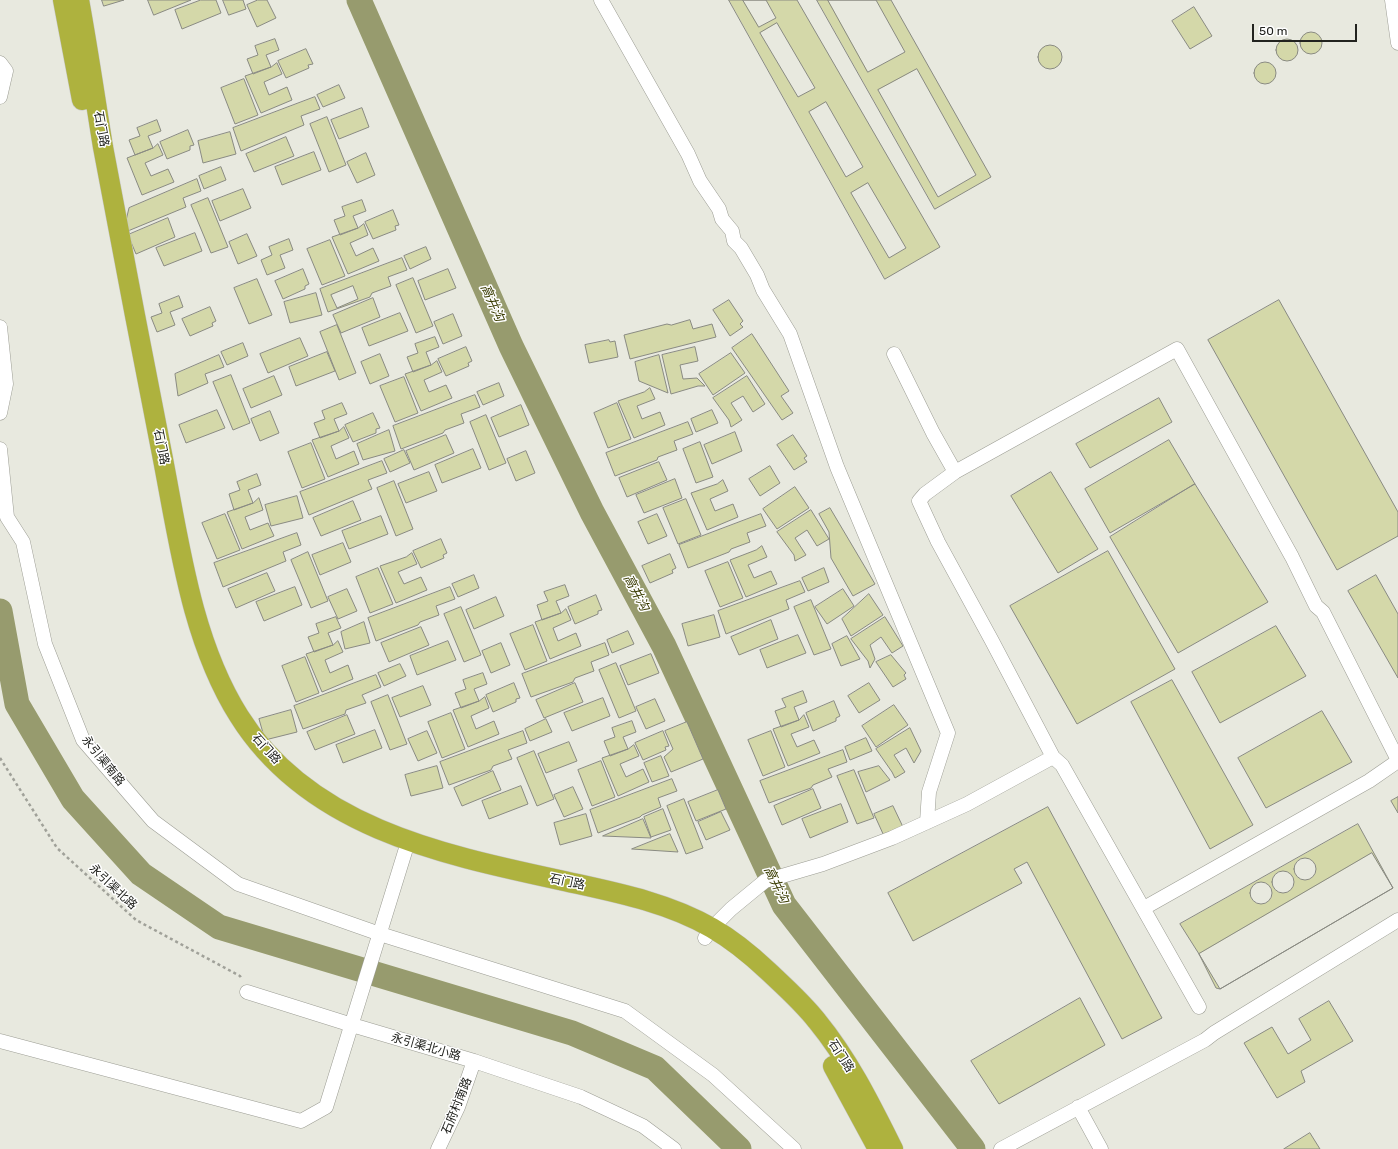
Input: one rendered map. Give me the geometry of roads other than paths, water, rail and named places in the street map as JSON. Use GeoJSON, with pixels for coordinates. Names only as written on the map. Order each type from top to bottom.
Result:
{"type":"FeatureCollection","features":[{"type":"Feature","properties":{"kind":"highway","name":"石门路"},"geometry":{"type":"LineString","coordinates":[[63,0],[166,538],[184,612],[203,672],[213,697],[228,723],[249,751],[293,795],[336,825],[406,848],[619,905],[708,933],[739,946],[792,993],[817,1021],[839,1051],[893,1149]]}},
{"type":"Feature","properties":{"kind":"highway","name":"石门路"},"geometry":{"type":"LineString","coordinates":[[79,0],[124,260],[181,550],[196,615],[214,668],[238,715],[252,734],[264,750],[298,782],[346,815],[406,848]]}},
{"type":"Feature","properties":{"kind":"highway","name":"石门路"},"geometry":{"type":"LineString","coordinates":[[708,933],[762,982],[808,1030],[833,1066],[878,1149]]}},
{"type":"Feature","properties":{"kind":"street"},"geometry":{"type":"LineString","coordinates":[[601,0],[688,154],[700,180],[719,209],[722,219],[732,231],[734,241],[741,248],[757,275],[762,290],[790,334],[837,467],[948,733],[929,792],[927,822]]}},
{"type":"Feature","properties":{"kind":"street"},"geometry":{"type":"LineString","coordinates":[[1392,0],[1398,43]]}},
{"type":"Feature","properties":{"kind":"street"},"geometry":{"type":"LineString","coordinates":[[0,63],[6,71],[0,97]]}},
{"type":"Feature","properties":{"kind":"street"},"geometry":{"type":"LineString","coordinates":[[0,327],[6,384],[0,413]]}},
{"type":"Feature","properties":{"kind":"street"},"geometry":{"type":"LineString","coordinates":[[1144,908],[1368,782],[1398,760],[1323,612],[1316,606],[1292,557],[1177,349],[955,472],[925,494],[919,501],[920,506],[1053,757],[1062,765],[1199,1007]]}},
{"type":"Feature","properties":{"kind":"street"},"geometry":{"type":"LineString","coordinates":[[894,354],[933,433],[955,472]]}},
{"type":"Feature","properties":{"kind":"street","name":"永引渠南路"},"geometry":{"type":"LineString","coordinates":[[0,449],[7,517],[23,542],[45,644],[83,740],[153,821],[238,884],[380,934],[625,1011],[713,1076],[794,1149]]}},
{"type":"Feature","properties":{"kind":"street"},"geometry":{"type":"LineString","coordinates":[[708,933],[743,898],[765,881],[824,864],[927,822],[967,804],[1053,757]]}},
{"type":"Feature","properties":{"kind":"street"},"geometry":{"type":"LineString","coordinates":[[0,1040],[301,1121],[326,1107],[406,848]]}},
{"type":"Feature","properties":{"kind":"street"},"geometry":{"type":"LineString","coordinates":[[1002,1149],[1205,1040],[1398,920]]}},
{"type":"Feature","properties":{"kind":"street","name":"永引渠北小路"},"geometry":{"type":"LineString","coordinates":[[247,992],[354,1019],[581,1097],[643,1126],[674,1149]]}},
{"type":"Feature","properties":{"kind":"street","name":"石府村南路"},"geometry":{"type":"LineString","coordinates":[[438,1149],[458,1107],[474,1061]]}},
{"type":"Feature","properties":{"kind":"street"},"geometry":{"type":"LineString","coordinates":[[1078,1107],[1101,1149]]}},
{"type":"Feature","properties":{"kind":"waterway","name":"高井沟"},"geometry":{"type":"LineString","coordinates":[[359,0],[511,346],[592,512],[664,646],[784,905],[973,1149]]}},
{"type":"Feature","properties":{"kind":"waterway"},"geometry":{"type":"LineString","coordinates":[[0,611],[17,704],[73,799],[141,874],[219,927],[572,1033],[655,1068],[739,1149]]}}]}
